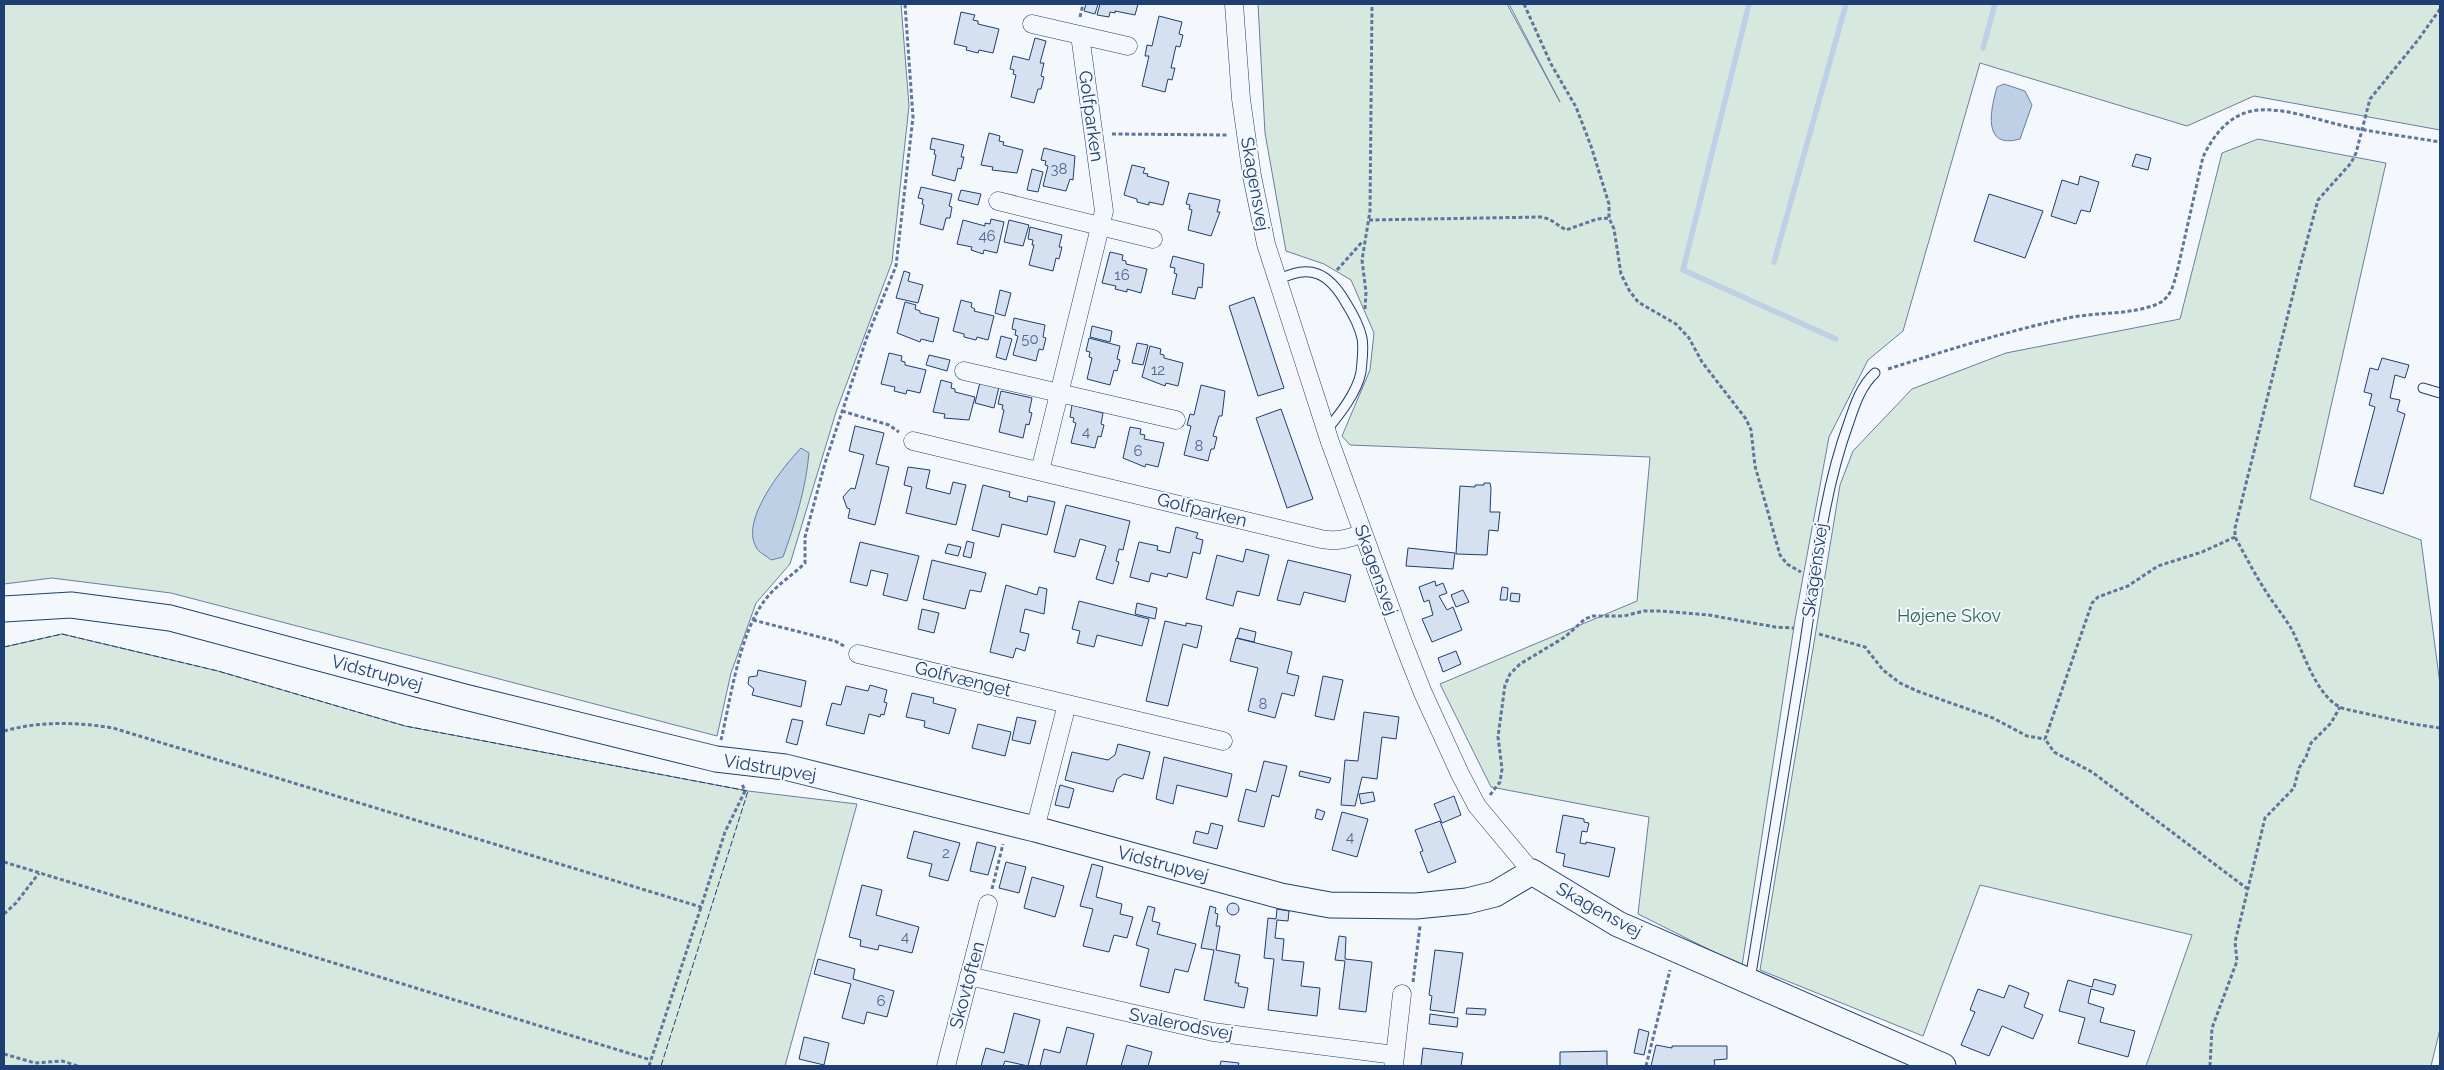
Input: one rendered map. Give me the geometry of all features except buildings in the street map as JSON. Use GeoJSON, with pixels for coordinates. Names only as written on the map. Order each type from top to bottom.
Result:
{"type":"FeatureCollection","features":[{"type":"Feature","properties":{"kind":"street","name":"Skagensvej"},"geometry":{"type":"LineString","coordinates":[[1234,4],[1241,100],[1266,244],[1326,431],[1423,694],[1477,806],[1532,872],[1618,924],[1749,983],[1943,1066]]}},
{"type":"Feature","properties":{"kind":"street"},"geometry":{"type":"LineString","coordinates":[[1032,24],[1128,46]]}},
{"type":"Feature","properties":{"kind":"street","name":"Golfparken"},"geometry":{"type":"LineString","coordinates":[[1040,471],[1104,211],[1080,35]]}},
{"type":"Feature","properties":{"kind":"street"},"geometry":{"type":"LineString","coordinates":[[998,201],[1153,239]]}},
{"type":"Feature","properties":{"kind":"street"},"geometry":{"type":"LineString","coordinates":[[964,371],[1176,420]]}},
{"type":"Feature","properties":{"kind":"street","name":"Golfparken"},"geometry":{"type":"LineString","coordinates":[[913,441],[1327,540],[1344,540],[1363,533]]}},
{"type":"Feature","properties":{"kind":"street","name":"Vidstrupvej"},"geometry":{"type":"LineString","coordinates":[[4,608],[71,605],[170,618],[465,697],[716,760],[785,767],[1035,829],[1281,896],[1330,905],[1422,906],[1467,901],[1495,894],[1532,872]]}},
{"type":"Feature","properties":{"kind":"street","name":"Golfvænget"},"geometry":{"type":"LineString","coordinates":[[858,654],[1223,741]]}},
{"type":"Feature","properties":{"kind":"street"},"geometry":{"type":"LineString","coordinates":[[1035,829],[1067,704]]}},
{"type":"Feature","properties":{"kind":"street","name":"Skovtoften"},"geometry":{"type":"LineString","coordinates":[[946,1066],[988,904]]}},
{"type":"Feature","properties":{"kind":"street","name":"Svalerodsvej"},"geometry":{"type":"LineString","coordinates":[[969,976],[1213,1032],[1395,1061],[1402,994]]}},
{"type":"Feature","properties":{"kind":"lane"},"geometry":{"type":"LineString","coordinates":[[1278,280],[1292,272],[1301,271],[1312,272],[1326,277],[1340,292],[1358,325],[1363,351],[1360,375],[1353,392],[1326,431]]}},
{"type":"Feature","properties":{"kind":"lane","name":"Skagensvej"},"geometry":{"type":"LineString","coordinates":[[1749,983],[1807,631],[1813,576],[1824,508],[1841,443],[1862,388],[1875,373]]}},
{"type":"Feature","properties":{"kind":"lane"},"geometry":{"type":"LineString","coordinates":[[2423,388],[2440,393]]}},
{"type":"Feature","properties":{"kind":"path"},"geometry":{"type":"LineString","coordinates":[[716,760],[734,677],[753,620],[764,601],[780,583],[805,563],[805,537],[814,502],[842,411],[896,266],[913,117],[906,4]]}},
{"type":"Feature","properties":{"kind":"path"},"geometry":{"type":"LineString","coordinates":[[1358,325],[1364,315],[1366,303],[1362,260],[1363,241],[1369,220],[1372,4]]}},
{"type":"Feature","properties":{"kind":"path"},"geometry":{"type":"LineString","coordinates":[[1524,4],[1551,64],[1576,107],[1609,204],[1621,274],[1629,290],[1646,308],[1676,324],[1689,338],[1702,362],[1746,419],[1751,430],[1755,466],[1780,555],[1796,571],[1813,576]]}},
{"type":"Feature","properties":{"kind":"path"},"geometry":{"type":"LineString","coordinates":[[2440,8],[2418,40],[2370,99],[2352,163],[2318,200],[2236,518],[2235,537],[2264,588],[2291,629],[2320,687],[2340,707],[2440,728]]}},
{"type":"Feature","properties":{"kind":"path"},"geometry":{"type":"LineString","coordinates":[[1875,373],[2023,328],[2085,314],[2140,309],[2156,305],[2167,298],[2173,288],[2203,157],[2221,127],[2240,116],[2258,110],[2282,112],[2361,130],[2440,142]]}},
{"type":"Feature","properties":{"kind":"path"},"geometry":{"type":"LineString","coordinates":[[1094,134],[1246,136]]}},
{"type":"Feature","properties":{"kind":"path"},"geometry":{"type":"LineString","coordinates":[[1369,220],[1541,217],[1566,230],[1597,219],[1610,218]]}},
{"type":"Feature","properties":{"kind":"path"},"geometry":{"type":"LineString","coordinates":[[1326,277],[1340,268],[1363,241]]}},
{"type":"Feature","properties":{"kind":"path"},"geometry":{"type":"LineString","coordinates":[[842,411],[889,425],[913,441]]}},
{"type":"Feature","properties":{"kind":"path"},"geometry":{"type":"LineString","coordinates":[[2045,740],[2092,603],[2098,597],[2128,586],[2158,566],[2202,552],[2235,537]]}},
{"type":"Feature","properties":{"kind":"path"},"geometry":{"type":"LineString","coordinates":[[1477,806],[1495,790],[1500,782],[1502,769],[1498,738],[1505,685],[1510,674],[1520,664],[1565,637],[1585,619],[1593,616],[1624,616],[1644,611],[1709,615],[1807,631],[1865,647],[1883,670],[1900,683],[1993,718],[2027,736],[2045,740],[2054,752],[2092,772],[2249,890]]}},
{"type":"Feature","properties":{"kind":"path"},"geometry":{"type":"LineString","coordinates":[[753,620],[835,641],[858,654]]}},
{"type":"Feature","properties":{"kind":"path"},"geometry":{"type":"LineString","coordinates":[[2210,1066],[2212,1028],[2237,961],[2235,942],[2265,818],[2294,788],[2299,768],[2306,757],[2311,743],[2331,722],[2340,707]]}},
{"type":"Feature","properties":{"kind":"path"},"geometry":{"type":"LineString","coordinates":[[4,732],[16,728],[56,724],[88,724],[112,728],[701,906]]}},
{"type":"Feature","properties":{"kind":"path"},"geometry":{"type":"LineString","coordinates":[[649,1066],[725,832],[746,791],[738,776],[742,762]]}},
{"type":"Feature","properties":{"kind":"path"},"geometry":{"type":"LineString","coordinates":[[988,904],[1008,822]]}},
{"type":"Feature","properties":{"kind":"path"},"geometry":{"type":"LineString","coordinates":[[4,862],[651,1060]]}},
{"type":"Feature","properties":{"kind":"path"},"geometry":{"type":"LineString","coordinates":[[4,914],[16,903],[39,873]]}},
{"type":"Feature","properties":{"kind":"path"},"geometry":{"type":"LineString","coordinates":[[1402,994],[1413,989],[1422,906]]}},
{"type":"Feature","properties":{"kind":"path"},"geometry":{"type":"LineString","coordinates":[[1646,1066],[1675,950]]}},
{"type":"Feature","properties":{"kind":"path"},"geometry":{"type":"LineString","coordinates":[[4,1054],[35,1063],[62,1061],[78,1066]]}},
{"type":"Feature","properties":{"kind":"green space"},"geometry":{"type":"Polygon","coordinates":[[[4,4],[901,4],[909,106],[892,262],[836,412],[790,564],[756,603],[731,673],[717,736],[171,593],[52,578],[4,584],[4,4]]]}},
{"type":"Feature","properties":{"kind":"green space"},"geometry":{"type":"Polygon","coordinates":[[[1258,4],[1507,4],[1560,102],[1509,4],[2440,4],[2440,130],[2254,96],[2187,126],[1980,63],[1903,331],[1868,360],[1829,437],[1795,620],[1742,966],[1638,914],[1649,817],[1491,787],[1440,684],[1637,601],[1650,457],[1350,445],[1342,436],[1370,370],[1374,333],[1351,280],[1324,264],[1286,251],[1265,133],[1258,4]]]}},
{"type":"Feature","properties":{"kind":"green space","name":"Højene Skov"},"geometry":{"type":"Polygon","coordinates":[[[2258,139],[2386,163],[2310,499],[2421,540],[2440,684],[2440,1029],[2431,1066],[2146,1066],[2192,935],[1980,885],[1923,1036],[1760,970],[1840,485],[1853,451],[1912,389],[2006,353],[2180,319],[2222,153],[2258,139]]]}},
{"type":"Feature","properties":{"kind":"green space"},"geometry":{"type":"Polygon","coordinates":[[[62,634],[218,671],[405,726],[748,791],[857,804],[785,1066],[4,1066],[4,647],[62,634]]]}},
{"type":"Feature","properties":{"kind":"water"},"geometry":{"type":"Polygon","coordinates":[[[2004,84],[2025,91],[2032,105],[2020,139],[2008,141],[1999,138],[1994,133],[1991,116],[1993,106],[1997,87],[2004,84]]]}},
{"type":"Feature","properties":{"kind":"water"},"geometry":{"type":"Polygon","coordinates":[[[801,448],[809,453],[799,506],[783,557],[771,560],[756,547],[753,536],[754,523],[758,509],[766,494],[801,448]]]}},
{"type":"Feature","properties":{"kind":"waterway"},"geometry":{"type":"LineString","coordinates":[[1749,4],[1683,270],[1836,339]]}},
{"type":"Feature","properties":{"kind":"waterway"},"geometry":{"type":"LineString","coordinates":[[1774,262],[1846,4]]}},
{"type":"Feature","properties":{"kind":"waterway"},"geometry":{"type":"LineString","coordinates":[[1983,48],[1995,4]]}},
{"type":"Feature","properties":{"kind":"fence"},"geometry":{"type":"LineString","coordinates":[[4,647],[62,634],[218,671],[405,726],[748,791],[661,1066]]}}]}
